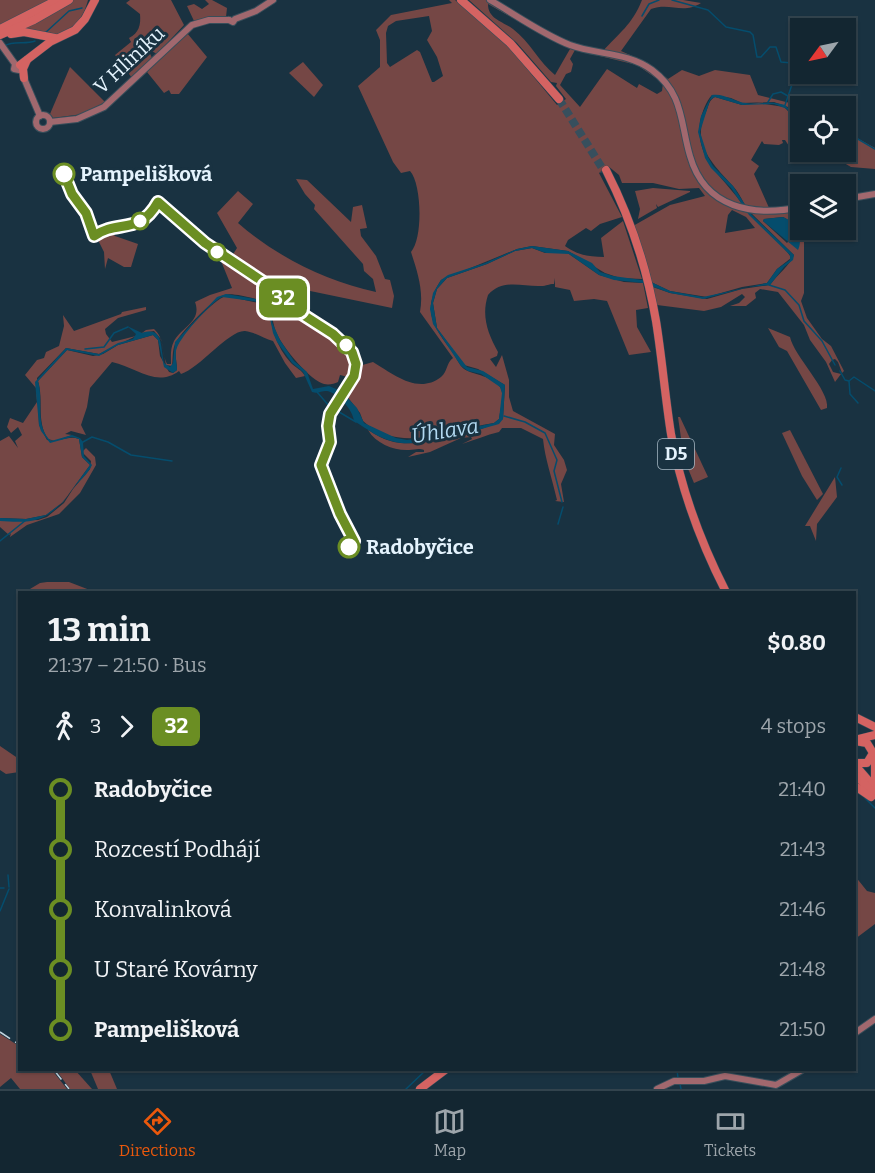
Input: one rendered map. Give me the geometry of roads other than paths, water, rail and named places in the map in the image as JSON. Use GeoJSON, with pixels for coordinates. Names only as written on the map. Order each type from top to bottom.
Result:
{"type":"FeatureCollection","features":[{"type":"Feature","properties":{"kind":"highway"},"geometry":{"type":"LineString","coordinates":[[0,36],[55,0]]}},
{"type":"Feature","properties":{"kind":"highway"},"geometry":{"type":"LineString","coordinates":[[0,36],[63,0]]}},
{"type":"Feature","properties":{"kind":"highway"},"geometry":{"type":"LineString","coordinates":[[0,36],[69,0]]}},
{"type":"Feature","properties":{"kind":"highway"},"geometry":{"type":"LineString","coordinates":[[81,23],[90,0]]}},
{"type":"Feature","properties":{"kind":"highway"},"geometry":{"type":"LineString","coordinates":[[18,66],[49,43],[68,35],[81,23],[95,0]]}},
{"type":"Feature","properties":{"kind":"highway"},"geometry":{"type":"LineString","coordinates":[[464,0],[515,44],[561,99]]}},
{"type":"Feature","properties":{"kind":"highway"},"geometry":{"type":"LineString","coordinates":[[0,36],[29,33],[53,38],[68,35]]}},
{"type":"Feature","properties":{"kind":"highway"},"geometry":{"type":"LineString","coordinates":[[29,33],[40,42],[35,53]]}},
{"type":"Feature","properties":{"kind":"highway"},"geometry":{"type":"LineString","coordinates":[[24,78],[23,69],[28,59]]}},
{"type":"Feature","properties":{"kind":"highway","name":"D5"},"geometry":{"type":"LineString","coordinates":[[605,170],[623,211],[651,308],[668,433],[679,483],[700,543],[724,591]]}},
{"type":"Feature","properties":{"kind":"highway"},"geometry":{"type":"LineString","coordinates":[[856,718],[875,727]]}},
{"type":"Feature","properties":{"kind":"highway"},"geometry":{"type":"LineString","coordinates":[[856,740],[875,733]]}},
{"type":"Feature","properties":{"kind":"highway"},"geometry":{"type":"LineString","coordinates":[[856,740],[867,743],[873,753],[867,763],[856,768]]}},
{"type":"Feature","properties":{"kind":"highway"},"geometry":{"type":"LineString","coordinates":[[875,760],[875,783]]}},
{"type":"Feature","properties":{"kind":"highway"},"geometry":{"type":"LineString","coordinates":[[856,769],[874,794]]}},
{"type":"Feature","properties":{"kind":"highway"},"geometry":{"type":"LineString","coordinates":[[856,781],[874,794]]}},
{"type":"Feature","properties":{"kind":"highway"},"geometry":{"type":"LineString","coordinates":[[856,786],[874,794]]}},
{"type":"Feature","properties":{"kind":"highway"},"geometry":{"type":"LineString","coordinates":[[418,1089],[441,1071]]}},
{"type":"Feature","properties":{"kind":"main road","name":"V Hliníku"},"geometry":{"type":"LineString","coordinates":[[50,122],[73,120],[100,110],[192,25],[232,19],[256,11],[273,0]]}},
{"type":"Feature","properties":{"kind":"main road"},"geometry":{"type":"LineString","coordinates":[[490,0],[557,39],[587,50],[630,58],[657,74],[670,89],[680,107],[694,167],[707,187],[731,204],[761,212],[790,208]]}},
{"type":"Feature","properties":{"kind":"main road"},"geometry":{"type":"LineString","coordinates":[[0,36],[18,66],[40,116]]}},
{"type":"Feature","properties":{"kind":"main road"},"geometry":{"type":"LineString","coordinates":[[40,116],[48,117],[50,122],[46,128],[39,128],[36,122],[40,116]]}},
{"type":"Feature","properties":{"kind":"main road"},"geometry":{"type":"LineString","coordinates":[[856,197],[875,194]]}},
{"type":"Feature","properties":{"kind":"main road"},"geometry":{"type":"LineString","coordinates":[[856,1032],[875,1019]]}},
{"type":"Feature","properties":{"kind":"main road"},"geometry":{"type":"LineString","coordinates":[[657,1089],[674,1080],[704,1081],[724,1076],[752,1083],[778,1085],[800,1071]]}},
{"type":"Feature","properties":{"kind":"water"},"geometry":{"type":"Polygon","coordinates":[[[712,95],[721,95],[746,103],[769,103],[785,105],[790,110],[790,115],[787,109],[774,104],[742,105],[715,97],[710,100],[700,132],[713,166],[733,186],[751,214],[794,255],[793,260],[784,267],[770,285],[749,287],[703,299],[670,293],[643,283],[614,280],[599,275],[569,254],[546,253],[532,248],[515,251],[487,264],[447,278],[437,289],[433,303],[437,328],[467,367],[483,371],[505,385],[503,419],[499,424],[418,443],[384,439],[354,421],[348,407],[331,392],[312,392],[303,372],[292,363],[277,342],[267,303],[222,297],[203,313],[182,339],[176,351],[177,370],[173,373],[164,367],[158,340],[153,335],[118,345],[99,356],[67,350],[38,381],[41,420],[46,435],[51,441],[72,435],[80,438],[83,442],[84,456],[92,465],[68,494],[90,465],[82,457],[79,439],[72,437],[50,443],[41,431],[35,382],[66,348],[99,354],[118,343],[133,339],[136,334],[127,326],[142,333],[154,332],[158,335],[164,363],[170,367],[173,363],[175,342],[217,297],[226,294],[267,301],[270,304],[272,322],[280,340],[294,361],[307,372],[313,389],[329,386],[341,391],[357,408],[364,423],[396,438],[407,440],[494,423],[499,419],[502,393],[500,387],[481,374],[468,371],[461,366],[433,324],[430,309],[433,293],[441,280],[448,275],[485,263],[517,249],[532,246],[568,251],[592,263],[600,272],[613,276],[649,281],[670,291],[703,297],[767,283],[777,269],[790,260],[790,255],[749,215],[731,188],[711,168],[705,158],[698,132],[701,116],[712,95]]]}},
{"type":"Feature","properties":{"kind":"water"},"geometry":{"type":"Polygon","coordinates":[[[783,217],[790,221],[790,240],[800,240],[798,250],[763,221],[783,217]]]}},
{"type":"Feature","properties":{"kind":"water"},"geometry":{"type":"Polygon","coordinates":[[[60,504],[57,508],[42,518],[24,522],[0,521],[0,518],[26,519],[46,515],[60,504]]]}},
{"type":"Feature","properties":{"kind":"waterway"},"geometry":{"type":"LineString","coordinates":[[642,16],[649,4],[659,0]]}},
{"type":"Feature","properties":{"kind":"waterway"},"geometry":{"type":"LineString","coordinates":[[672,0],[708,10],[726,27],[750,32],[753,35],[757,57],[761,57],[770,47],[776,47],[781,62],[792,63],[797,70],[785,105]]}},
{"type":"Feature","properties":{"kind":"waterway"},"geometry":{"type":"LineString","coordinates":[[45,33],[69,11],[82,8]]}},
{"type":"Feature","properties":{"kind":"waterway"},"geometry":{"type":"LineString","coordinates":[[4,46],[35,41]]}},
{"type":"Feature","properties":{"kind":"waterway"},"geometry":{"type":"LineString","coordinates":[[768,102],[773,94],[781,92],[790,97]]}},
{"type":"Feature","properties":{"kind":"waterway"},"geometry":{"type":"LineString","coordinates":[[856,138],[875,149]]}},
{"type":"Feature","properties":{"kind":"waterway"},"geometry":{"type":"LineString","coordinates":[[769,285],[785,290],[799,305],[804,321],[822,341],[835,365]]}},
{"type":"Feature","properties":{"kind":"waterway"},"geometry":{"type":"LineString","coordinates":[[85,349],[104,347],[114,333],[128,327]]}},
{"type":"Feature","properties":{"kind":"waterway"},"geometry":{"type":"LineString","coordinates":[[840,371],[845,380],[849,381],[854,377],[875,391]]}},
{"type":"Feature","properties":{"kind":"waterway"},"geometry":{"type":"LineString","coordinates":[[849,381],[850,394],[858,403]]}},
{"type":"Feature","properties":{"kind":"waterway"},"geometry":{"type":"LineString","coordinates":[[317,392],[330,407]]}},
{"type":"Feature","properties":{"kind":"waterway"},"geometry":{"type":"LineString","coordinates":[[334,409],[356,422]]}},
{"type":"Feature","properties":{"kind":"waterway"},"geometry":{"type":"LineString","coordinates":[[504,416],[525,422],[545,433],[557,460],[554,471],[562,502]]}},
{"type":"Feature","properties":{"kind":"waterway"},"geometry":{"type":"LineString","coordinates":[[83,442],[92,437],[108,442],[131,455],[172,461]]}},
{"type":"Feature","properties":{"kind":"waterway"},"geometry":{"type":"LineString","coordinates":[[841,468],[837,477],[842,485]]}},
{"type":"Feature","properties":{"kind":"waterway"},"geometry":{"type":"LineString","coordinates":[[558,524],[563,507]]}},
{"type":"Feature","properties":{"kind":"waterway"},"geometry":{"type":"LineString","coordinates":[[0,541],[26,520]]}},
{"type":"Feature","properties":{"kind":"waterway"},"geometry":{"type":"LineString","coordinates":[[865,798],[875,808]]}},
{"type":"Feature","properties":{"kind":"waterway"},"geometry":{"type":"LineString","coordinates":[[8,875],[9,887]]}},
{"type":"Feature","properties":{"kind":"waterway"},"geometry":{"type":"LineString","coordinates":[[0,911],[9,889]]}},
{"type":"Feature","properties":{"kind":"waterway"},"geometry":{"type":"LineString","coordinates":[[406,1089],[425,1071]]}},
{"type":"Feature","properties":{"kind":"waterway"},"geometry":{"type":"LineString","coordinates":[[677,1071],[678,1078]]}},
{"type":"Feature","properties":{"kind":"waterway"},"geometry":{"type":"LineString","coordinates":[[680,1084],[681,1089]]}},
{"type":"Feature","properties":{"kind":"tunnel"},"geometry":{"type":"LineString","coordinates":[[559,99],[604,171]]}},
{"type":"Feature","properties":{"kind":"railway"},"geometry":{"type":"LineString","coordinates":[[0,1032],[18,1044]]}},
{"type":"Feature","properties":{"kind":"railway"},"geometry":{"type":"LineString","coordinates":[[55,1071],[69,1089]]}},
{"type":"Feature","properties":{"kind":"place","name":"Pampelišková"},"geometry":{"type":"Point","coordinates":[64,174]}},
{"type":"Feature","properties":{"kind":"place","name":"Radobyčice"},"geometry":{"type":"Point","coordinates":[349,547]}},
{"type":"Feature","properties":{"kind":"water label","name":"Úhlava"},"geometry":{"type":"Point","coordinates":[445,431]}}]}
